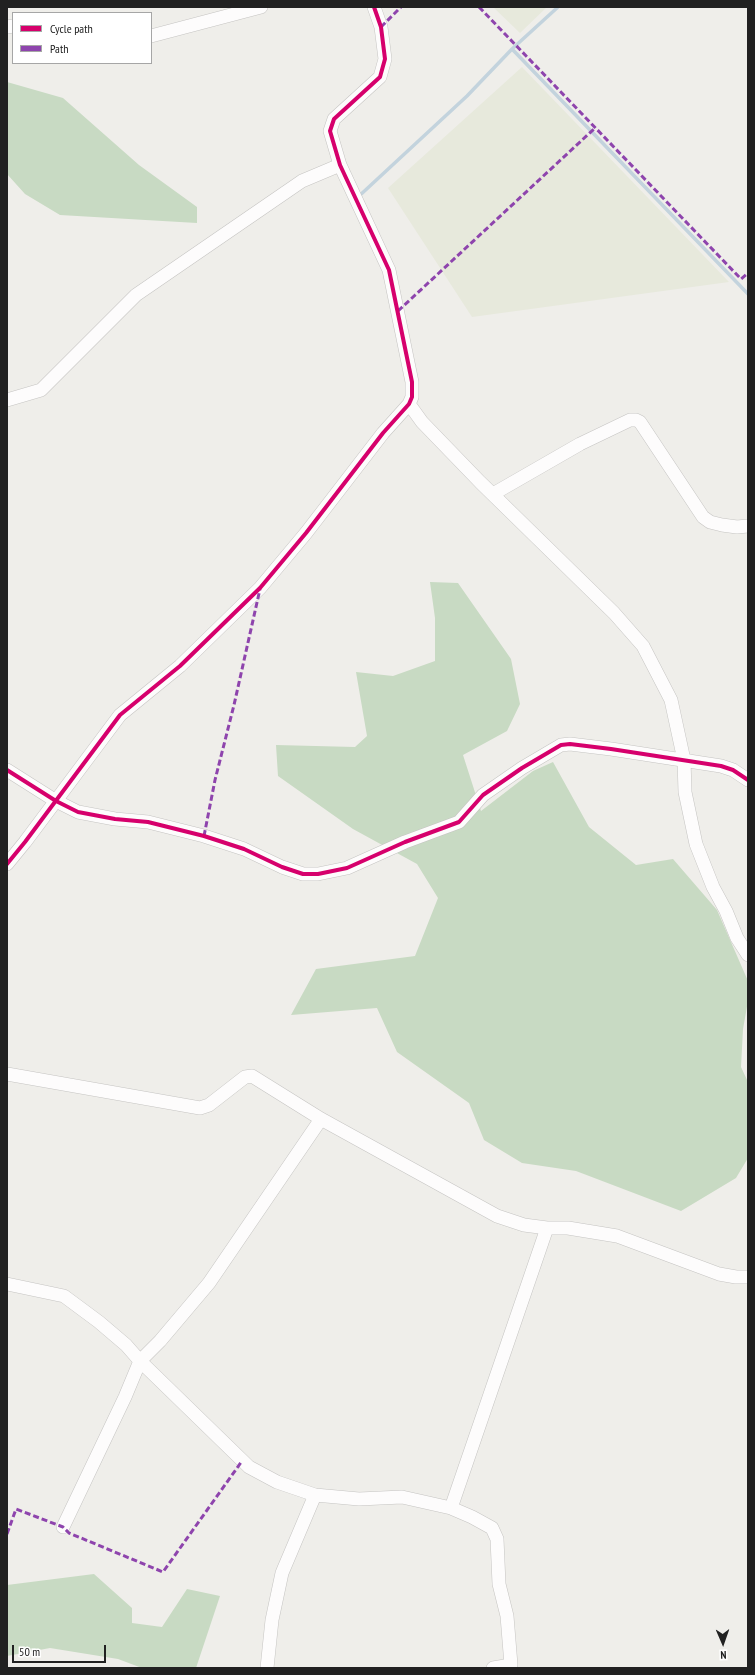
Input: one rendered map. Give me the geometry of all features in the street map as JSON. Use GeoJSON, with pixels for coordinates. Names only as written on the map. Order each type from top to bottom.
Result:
{"type":"FeatureCollection","features":[{"type":"Feature","properties":{"kind":"street"},"geometry":{"type":"LineString","coordinates":[[152,36],[261,7]]}},
{"type":"Feature","properties":{"kind":"street"},"geometry":{"type":"LineString","coordinates":[[7,864],[120,715],[180,666],[260,588],[306,533],[383,433],[409,404],[412,397],[412,382],[389,270],[340,164],[330,131],[334,119],[380,77],[385,59],[381,27],[374,7]]}},
{"type":"Feature","properties":{"kind":"street"},"geometry":{"type":"LineString","coordinates":[[7,400],[41,390],[136,295],[302,181],[340,164]]}},
{"type":"Feature","properties":{"kind":"street"},"geometry":{"type":"LineString","coordinates":[[409,404],[422,422],[492,494],[609,608],[643,646],[671,700],[684,760],[685,792],[696,844],[713,887],[726,911],[737,938],[748,955]]}},
{"type":"Feature","properties":{"kind":"street"},"geometry":{"type":"LineString","coordinates":[[492,494],[580,444],[630,420],[636,420],[640,422],[703,517],[710,522],[722,525],[737,527],[748,526]]}},
{"type":"Feature","properties":{"kind":"street"},"geometry":{"type":"LineString","coordinates":[[7,770],[56,801],[78,812],[115,819],[148,822],[204,836],[244,849],[282,867],[304,874],[318,874],[347,868],[406,842],[459,822],[483,795],[522,768],[561,745],[577,744],[721,766],[733,770],[748,780]]}},
{"type":"Feature","properties":{"kind":"street"},"geometry":{"type":"LineString","coordinates":[[7,1074],[200,1108],[209,1105],[245,1077],[252,1076],[321,1119],[497,1216],[524,1225],[547,1228],[568,1228],[618,1236],[719,1274],[736,1277],[748,1276]]}},
{"type":"Feature","properties":{"kind":"street"},"geometry":{"type":"LineString","coordinates":[[63,1526],[125,1397],[140,1361],[160,1341],[209,1283],[321,1119]]}},
{"type":"Feature","properties":{"kind":"street"},"geometry":{"type":"LineString","coordinates":[[451,1508],[547,1228]]}},
{"type":"Feature","properties":{"kind":"street"},"geometry":{"type":"LineString","coordinates":[[7,1284],[64,1296],[121,1340],[140,1361],[249,1467],[277,1482],[315,1495],[359,1499],[402,1497],[451,1508],[492,1528],[497,1539],[499,1584],[507,1616],[511,1665],[493,1668]]}},
{"type":"Feature","properties":{"kind":"street"},"geometry":{"type":"LineString","coordinates":[[267,1668],[272,1620],[282,1573],[315,1495]]}},
{"type":"Feature","properties":{"kind":"shaded area"},"geometry":{"type":"Polygon","coordinates":[[[493,7],[547,7],[520,33],[493,7]]]}},
{"type":"Feature","properties":{"kind":"shaded area"},"geometry":{"type":"Polygon","coordinates":[[[522,67],[729,282],[472,317],[388,188],[522,67]]]}},
{"type":"Feature","properties":{"kind":"green space"},"geometry":{"type":"Polygon","coordinates":[[[7,82],[63,98],[139,165],[197,207],[197,223],[60,215],[25,194],[7,174],[7,82]]]}},
{"type":"Feature","properties":{"kind":"green space"},"geometry":{"type":"Polygon","coordinates":[[[430,582],[458,583],[511,659],[520,704],[507,731],[463,755],[481,811],[533,771],[553,762],[589,827],[636,865],[673,859],[717,910],[748,981],[748,1001],[743,1029],[741,1067],[748,1082],[748,1158],[736,1178],[681,1211],[576,1171],[522,1163],[484,1140],[469,1103],[397,1052],[377,1008],[291,1015],[316,969],[415,956],[438,898],[417,864],[353,829],[278,776],[276,745],[355,747],[367,736],[356,672],[393,676],[435,661],[435,618],[430,582]]]}},
{"type":"Feature","properties":{"kind":"green space"},"geometry":{"type":"Polygon","coordinates":[[[94,1574],[132,1608],[132,1623],[162,1627],[187,1589],[220,1596],[196,1668],[142,1668],[118,1659],[50,1648],[7,1656],[7,1585],[94,1574]]]}},
{"type":"Feature","properties":{"kind":"waterway"},"geometry":{"type":"LineString","coordinates":[[358,197],[467,96],[512,49],[558,7]]}},
{"type":"Feature","properties":{"kind":"waterway"},"geometry":{"type":"LineString","coordinates":[[512,49],[748,294]]}},
{"type":"Feature","properties":{"kind":"marked path"},"geometry":{"type":"LineString","coordinates":[[381,27],[401,7]]}},
{"type":"Feature","properties":{"kind":"marked path"},"geometry":{"type":"LineString","coordinates":[[479,7],[741,279],[748,273]]}},
{"type":"Feature","properties":{"kind":"marked path"},"geometry":{"type":"LineString","coordinates":[[398,311],[595,128]]}},
{"type":"Feature","properties":{"kind":"marked path"},"geometry":{"type":"LineString","coordinates":[[204,836],[215,780],[234,705],[260,589]]}},
{"type":"Feature","properties":{"kind":"marked path"},"geometry":{"type":"LineString","coordinates":[[7,1534],[16,1509],[63,1527],[69,1533],[163,1572],[242,1461]]}},
{"type":"Feature","properties":{"kind":"cycle path"},"geometry":{"type":"LineString","coordinates":[[7,864],[120,715],[180,666],[260,588],[306,533],[383,433],[409,404],[412,397],[412,382],[389,270],[340,165],[330,131],[334,119],[380,77],[385,59],[381,27],[374,7]]}},
{"type":"Feature","properties":{"kind":"cycle path"},"geometry":{"type":"LineString","coordinates":[[7,770],[56,801],[78,812],[115,819],[148,822],[204,836],[244,849],[282,867],[303,874],[318,874],[347,868],[405,842],[459,822],[483,795],[522,768],[561,745],[570,744],[611,749],[721,766],[733,770],[748,780]]}}]}
